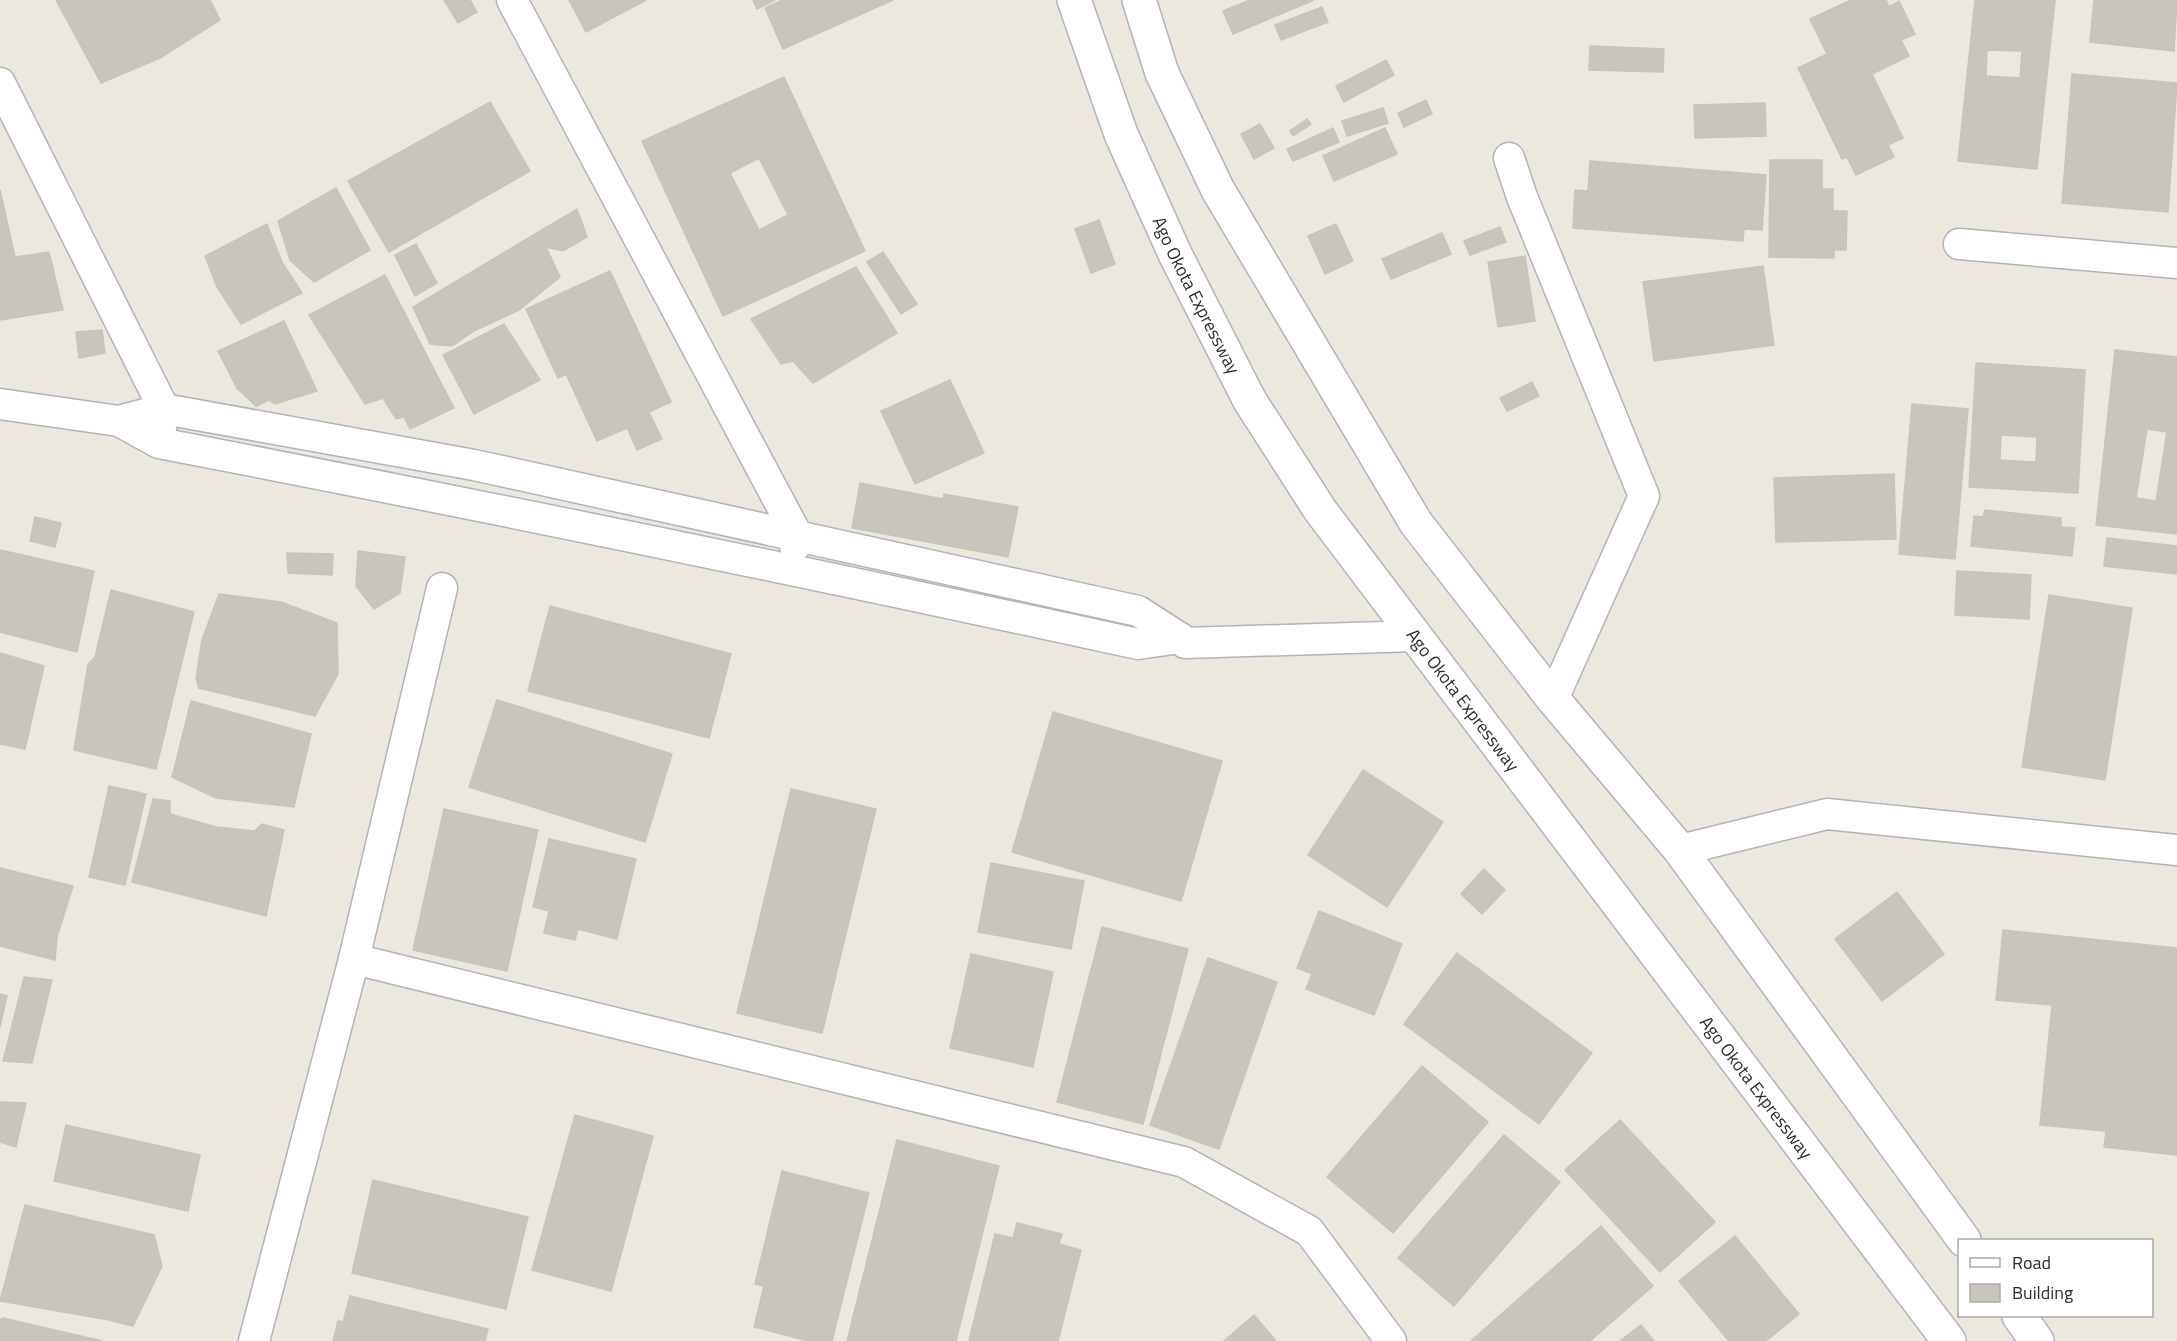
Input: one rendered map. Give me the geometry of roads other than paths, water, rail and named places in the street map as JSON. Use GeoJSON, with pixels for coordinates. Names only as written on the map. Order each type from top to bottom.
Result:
{"type":"FeatureCollection","features":[{"type":"Feature","properties":{"kind":"main road","name":"Ago Okota Expressway"},"geometry":{"type":"LineString","coordinates":[[1074,0],[1121,134],[1175,254],[1250,401],[1320,510],[1949,1341]]}},
{"type":"Feature","properties":{"kind":"main road"},"geometry":{"type":"LineString","coordinates":[[1139,0],[1162,73],[1218,190],[1333,387],[1416,523],[1553,699],[1680,850],[1963,1239]]}},
{"type":"Feature","properties":{"kind":"main road"},"geometry":{"type":"LineString","coordinates":[[2020,1317],[2037,1341]]}},
{"type":"Feature","properties":{"kind":"street"},"geometry":{"type":"LineString","coordinates":[[512,0],[797,535],[791,568]]}},
{"type":"Feature","properties":{"kind":"street"},"geometry":{"type":"LineString","coordinates":[[0,83],[164,409],[159,443]]}},
{"type":"Feature","properties":{"kind":"street"},"geometry":{"type":"LineString","coordinates":[[1509,158],[1522,197],[1644,496],[1553,699]]}},
{"type":"Feature","properties":{"kind":"street"},"geometry":{"type":"LineString","coordinates":[[1959,244],[2177,263]]}},
{"type":"Feature","properties":{"kind":"street"},"geometry":{"type":"LineString","coordinates":[[0,404],[119,421],[159,443],[467,502],[791,568],[1138,644],[1180,638]]}},
{"type":"Feature","properties":{"kind":"street"},"geometry":{"type":"LineString","coordinates":[[119,421],[164,409],[474,465],[1138,611],[1185,643],[1416,636]]}},
{"type":"Feature","properties":{"kind":"street"},"geometry":{"type":"LineString","coordinates":[[254,1341],[354,959],[442,588]]}},
{"type":"Feature","properties":{"kind":"street"},"geometry":{"type":"LineString","coordinates":[[1680,850],[1827,814],[2177,850]]}},
{"type":"Feature","properties":{"kind":"street"},"geometry":{"type":"LineString","coordinates":[[354,959],[1184,1162],[1309,1231],[1391,1341]]}}]}
